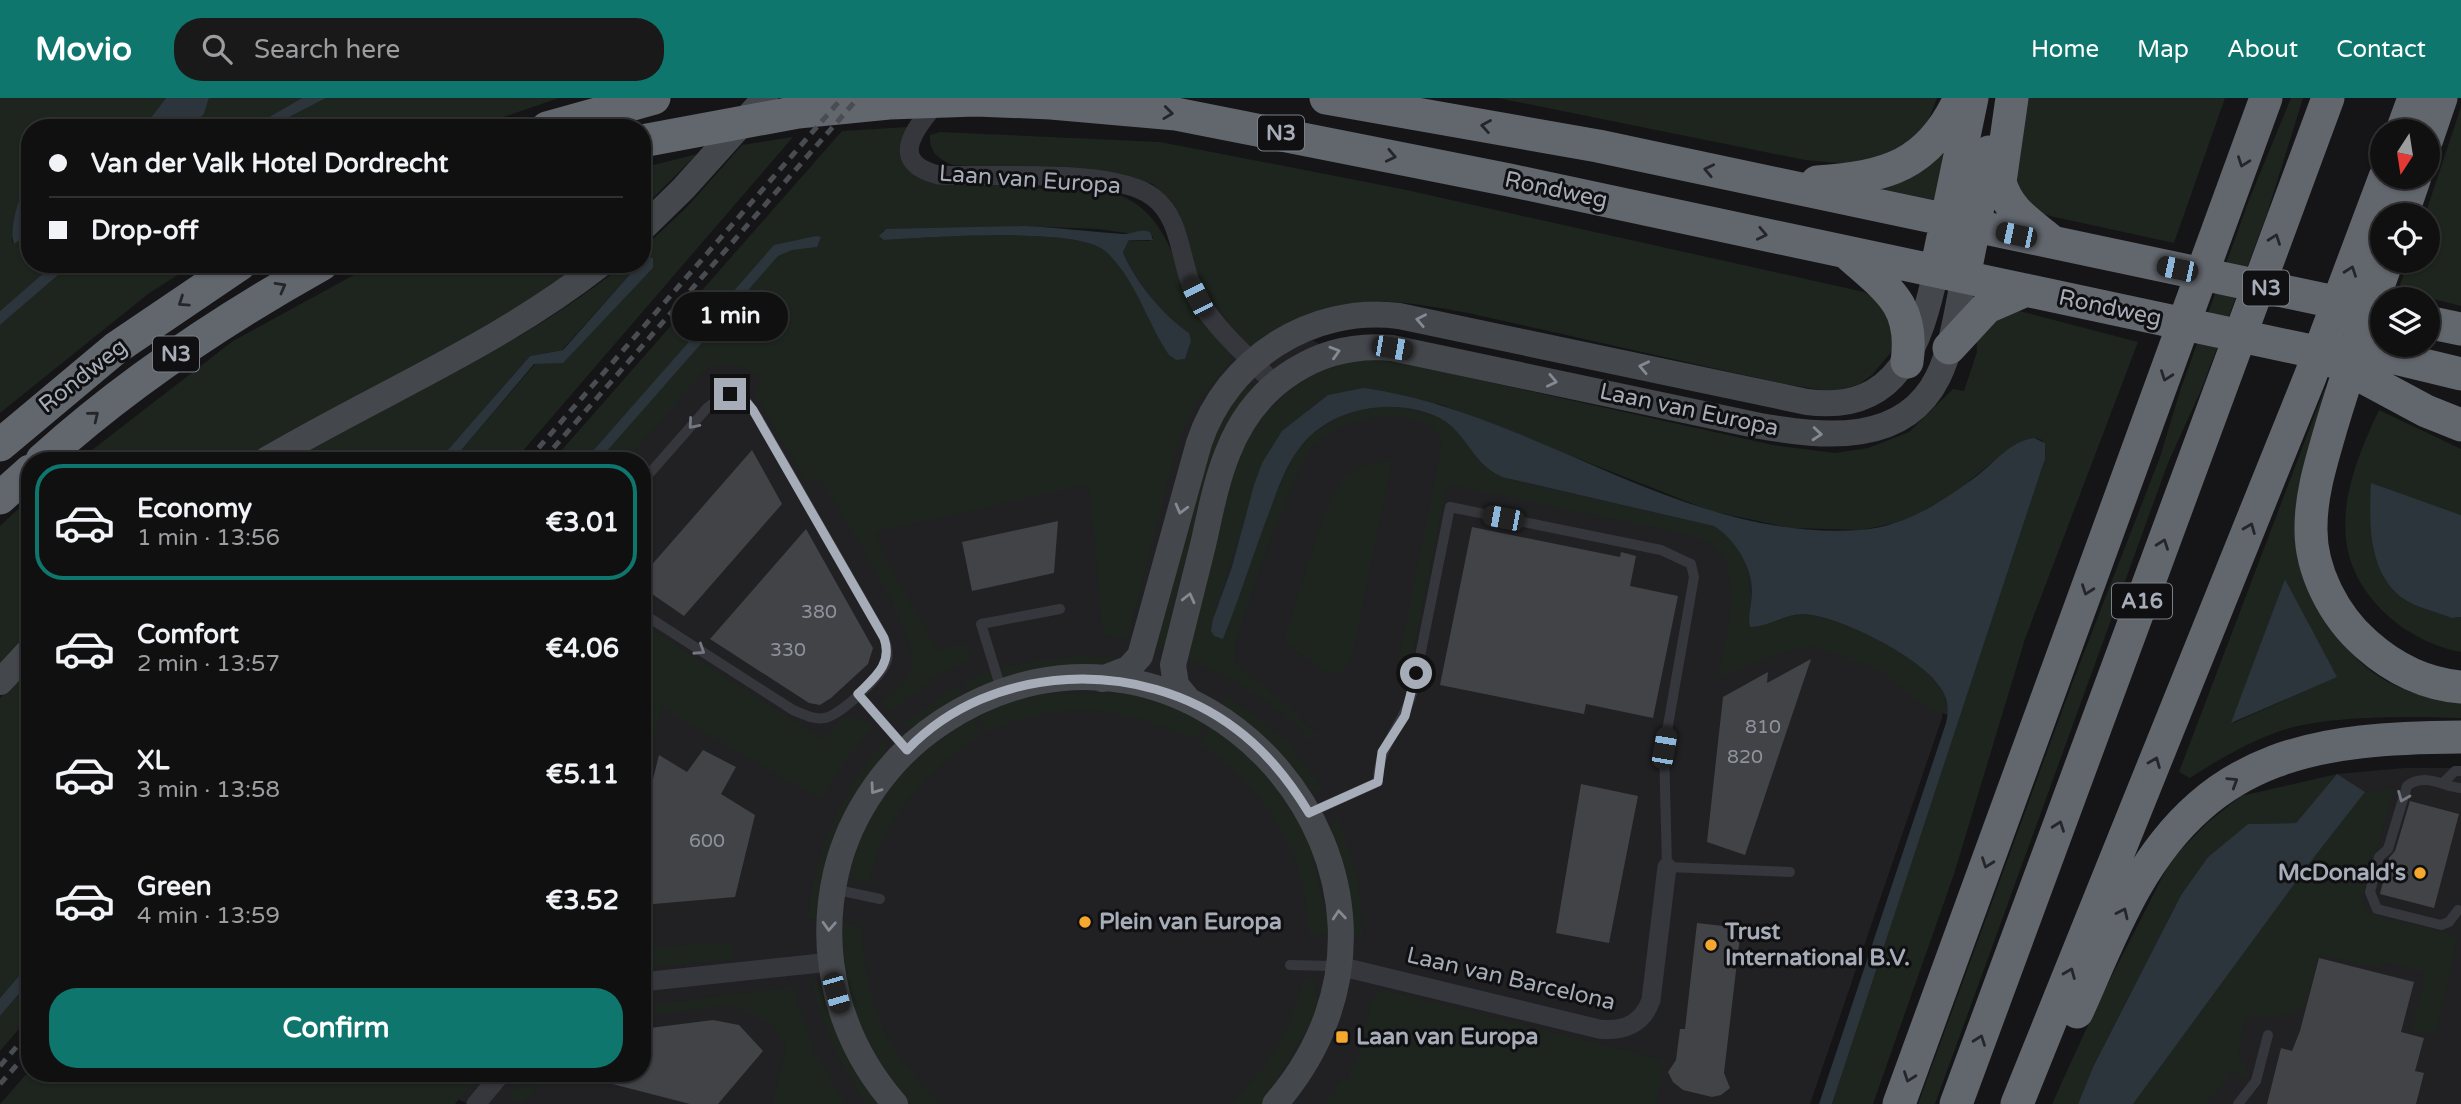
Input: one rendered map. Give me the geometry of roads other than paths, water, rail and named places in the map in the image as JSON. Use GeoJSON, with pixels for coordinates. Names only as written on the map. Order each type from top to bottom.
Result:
{"type":"FeatureCollection","features":[{"type":"Feature","properties":{"kind":"highway"},"geometry":{"type":"LineString","coordinates":[[579,119],[654,98]]}},
{"type":"Feature","properties":{"kind":"highway","name":"N3"},"geometry":{"type":"LineString","coordinates":[[1326,98],[1598,146],[2370,309]]}},
{"type":"Feature","properties":{"kind":"highway"},"geometry":{"type":"LineString","coordinates":[[1776,185],[1858,179],[1910,162],[1936,139],[1960,98]]}},
{"type":"Feature","properties":{"kind":"highway"},"geometry":{"type":"LineString","coordinates":[[1960,223],[1972,98]]}},
{"type":"Feature","properties":{"kind":"highway","name":"A16"},"geometry":{"type":"LineString","coordinates":[[1899,1104],[2266,98]]}},
{"type":"Feature","properties":{"kind":"highway","name":"A16"},"geometry":{"type":"LineString","coordinates":[[1956,1104],[2328,98]]}},
{"type":"Feature","properties":{"kind":"highway"},"geometry":{"type":"LineString","coordinates":[[2406,119],[2414,98]]}},
{"type":"Feature","properties":{"kind":"highway"},"geometry":{"type":"LineString","coordinates":[[2434,119],[2441,98]]}},
{"type":"Feature","properties":{"kind":"highway","name":"Rondweg"},"geometry":{"type":"LineString","coordinates":[[651,139],[798,112],[976,100],[1132,109],[1219,120],[2316,352],[2370,352],[2461,374]]}},
{"type":"Feature","properties":{"kind":"highway"},"geometry":{"type":"LineString","coordinates":[[1960,223],[1991,140],[2010,108]]}},
{"type":"Feature","properties":{"kind":"highway"},"geometry":{"type":"LineString","coordinates":[[2010,108],[2000,182],[2005,199],[2054,243]]}},
{"type":"Feature","properties":{"kind":"highway"},"geometry":{"type":"LineString","coordinates":[[2017,1104],[2311,377],[2381,189]]}},
{"type":"Feature","properties":{"kind":"highway","name":"Laan van Europa"},"geometry":{"type":"LineString","coordinates":[[1950,274],[1960,223]]}},
{"type":"Feature","properties":{"kind":"highway"},"geometry":{"type":"LineString","coordinates":[[1846,251],[1893,294],[1904,310],[1910,339],[1906,362]]}},
{"type":"Feature","properties":{"kind":"highway","name":"Rondweg"},"geometry":{"type":"LineString","coordinates":[[0,445],[116,348],[227,273]]}},
{"type":"Feature","properties":{"kind":"highway","name":"Rondweg"},"geometry":{"type":"LineString","coordinates":[[52,452],[135,383],[192,342],[307,273]]}},
{"type":"Feature","properties":{"kind":"highway"},"geometry":{"type":"LineString","coordinates":[[2383,273],[2339,400],[2318,474],[2311,528],[2321,581],[2355,635],[2381,657],[2431,682],[2461,687]]}},
{"type":"Feature","properties":{"kind":"highway"},"geometry":{"type":"LineString","coordinates":[[1949,348],[1987,307],[2026,290]]}},
{"type":"Feature","properties":{"kind":"highway"},"geometry":{"type":"LineString","coordinates":[[2440,325],[2461,329]]}},
{"type":"Feature","properties":{"kind":"highway"},"geometry":{"type":"LineString","coordinates":[[2316,352],[2426,411],[2461,425]]}},
{"type":"Feature","properties":{"kind":"highway"},"geometry":{"type":"LineString","coordinates":[[2339,400],[2329,446],[2325,488],[2326,525],[2337,573],[2359,612],[2388,641],[2418,660],[2461,671]]}},
{"type":"Feature","properties":{"kind":"highway"},"geometry":{"type":"LineString","coordinates":[[0,498],[21,479]]}},
{"type":"Feature","properties":{"kind":"highway"},"geometry":{"type":"LineString","coordinates":[[2028,1104],[2074,1019],[2134,888],[2164,843],[2199,806],[2233,781],[2263,765],[2312,748],[2378,739],[2461,737]]}},
{"type":"Feature","properties":{"kind":"street"},"geometry":{"type":"LineString","coordinates":[[651,220],[683,189],[765,98]]}},
{"type":"Feature","properties":{"kind":"street","name":"Laan van Europa"},"geometry":{"type":"LineString","coordinates":[[940,98],[912,135],[909,155],[917,167],[939,175],[1099,180],[1146,192],[1168,214],[1197,297],[1218,326],[1275,384]]}},
{"type":"Feature","properties":{"kind":"street"},"geometry":{"type":"LineString","coordinates":[[281,452],[498,336],[590,273]]}},
{"type":"Feature","properties":{"kind":"street","name":"Laan van Europa"},"geometry":{"type":"LineString","coordinates":[[1102,679],[1128,669],[1140,656],[1204,428],[1228,386],[1253,361],[1305,328],[1334,318],[1367,313],[1424,321],[1821,404],[1843,404],[1868,394],[1889,380],[1906,362],[1950,274]]}},
{"type":"Feature","properties":{"kind":"street","name":"Laan van Europa"},"geometry":{"type":"LineString","coordinates":[[1189,701],[1177,685],[1173,665],[1217,485],[1237,432],[1254,406],[1275,384],[1318,358],[1335,351],[1369,346],[1415,352],[1770,428],[1834,436],[1872,430],[1904,415],[1934,386],[1949,348],[1950,274]]}},
{"type":"Feature","properties":{"kind":"street"},"geometry":{"type":"LineString","coordinates":[[0,682],[21,660]]}},
{"type":"Feature","properties":{"kind":"street","name":"Laan van Europa"},"geometry":{"type":"LineString","coordinates":[[895,1104],[863,1061],[852,1039],[836,993],[830,962],[833,889],[842,851],[855,820],[876,786],[907,750],[955,714],[1002,692],[1049,681],[1102,679],[1140,684],[1189,701],[1224,720],[1256,745],[1292,785],[1326,850],[1335,881],[1340,929],[1339,966],[1321,1030],[1299,1072],[1275,1104]]}},
{"type":"Feature","properties":{"kind":"street","name":"Laan van Barcelona"},"geometry":{"type":"LineString","coordinates":[[1339,966],[1599,1029],[1623,1028],[1644,1015],[1651,1000],[1667,867]]}},
{"type":"Feature","properties":{"kind":"street"},"geometry":{"type":"LineString","coordinates":[[651,981],[830,962]]}},
{"type":"Feature","properties":{"kind":"street"},"geometry":{"type":"LineString","coordinates":[[479,1104],[495,1082]]}},
{"type":"Feature","properties":{"kind":"lane"},"geometry":{"type":"LineString","coordinates":[[651,472],[718,398],[730,394],[747,402],[884,638],[887,653],[884,667],[858,694],[832,716],[819,718],[803,715],[651,619]]}},
{"type":"Feature","properties":{"kind":"lane"},"geometry":{"type":"LineString","coordinates":[[1309,813],[1378,782],[1382,752],[1409,705],[1450,508],[1661,550],[1691,564],[1694,577],[1664,748],[1667,867],[1790,872]]}},
{"type":"Feature","properties":{"kind":"lane"},"geometry":{"type":"LineString","coordinates":[[1002,692],[981,624],[1060,609]]}},
{"type":"Feature","properties":{"kind":"lane"},"geometry":{"type":"LineString","coordinates":[[858,694],[907,750]]}},
{"type":"Feature","properties":{"kind":"lane"},"geometry":{"type":"LineString","coordinates":[[2444,782],[2455,771],[2461,771]]}},
{"type":"Feature","properties":{"kind":"lane"},"geometry":{"type":"LineString","coordinates":[[2458,910],[2449,922],[2441,925],[2377,909],[2370,892],[2379,857],[2388,849],[2407,786],[2412,782],[2444,782],[2461,788]]}},
{"type":"Feature","properties":{"kind":"lane"},"geometry":{"type":"LineString","coordinates":[[833,889],[880,899]]}},
{"type":"Feature","properties":{"kind":"lane"},"geometry":{"type":"LineString","coordinates":[[1290,965],[1339,966]]}},
{"type":"Feature","properties":{"kind":"lane"},"geometry":{"type":"LineString","coordinates":[[2238,1104],[2256,1081],[2268,1035]]}},
{"type":"Feature","properties":{"kind":"railway"},"geometry":{"type":"LineString","coordinates":[[535,452],[842,98]]}},
{"type":"Feature","properties":{"kind":"railway"},"geometry":{"type":"LineString","coordinates":[[550,452],[858,98]]}},
{"type":"Feature","properties":{"kind":"railway"},"geometry":{"type":"LineString","coordinates":[[0,1066],[21,1042]]}},
{"type":"Feature","properties":{"kind":"railway"},"geometry":{"type":"LineString","coordinates":[[0,1084],[21,1060]]}},
{"type":"Feature","properties":{"kind":"place","name":"McDonald's"},"geometry":{"type":"Point","coordinates":[2420,873]}},
{"type":"Feature","properties":{"kind":"place","name":"Plein van Europa"},"geometry":{"type":"Point","coordinates":[1085,922]}},
{"type":"Feature","properties":{"kind":"place","name":"Trust International B.V."},"geometry":{"type":"Point","coordinates":[1711,945]}},
{"type":"Feature","properties":{"kind":"place","name":"Laan van Europa"},"geometry":{"type":"Point","coordinates":[1342,1037]}}]}
